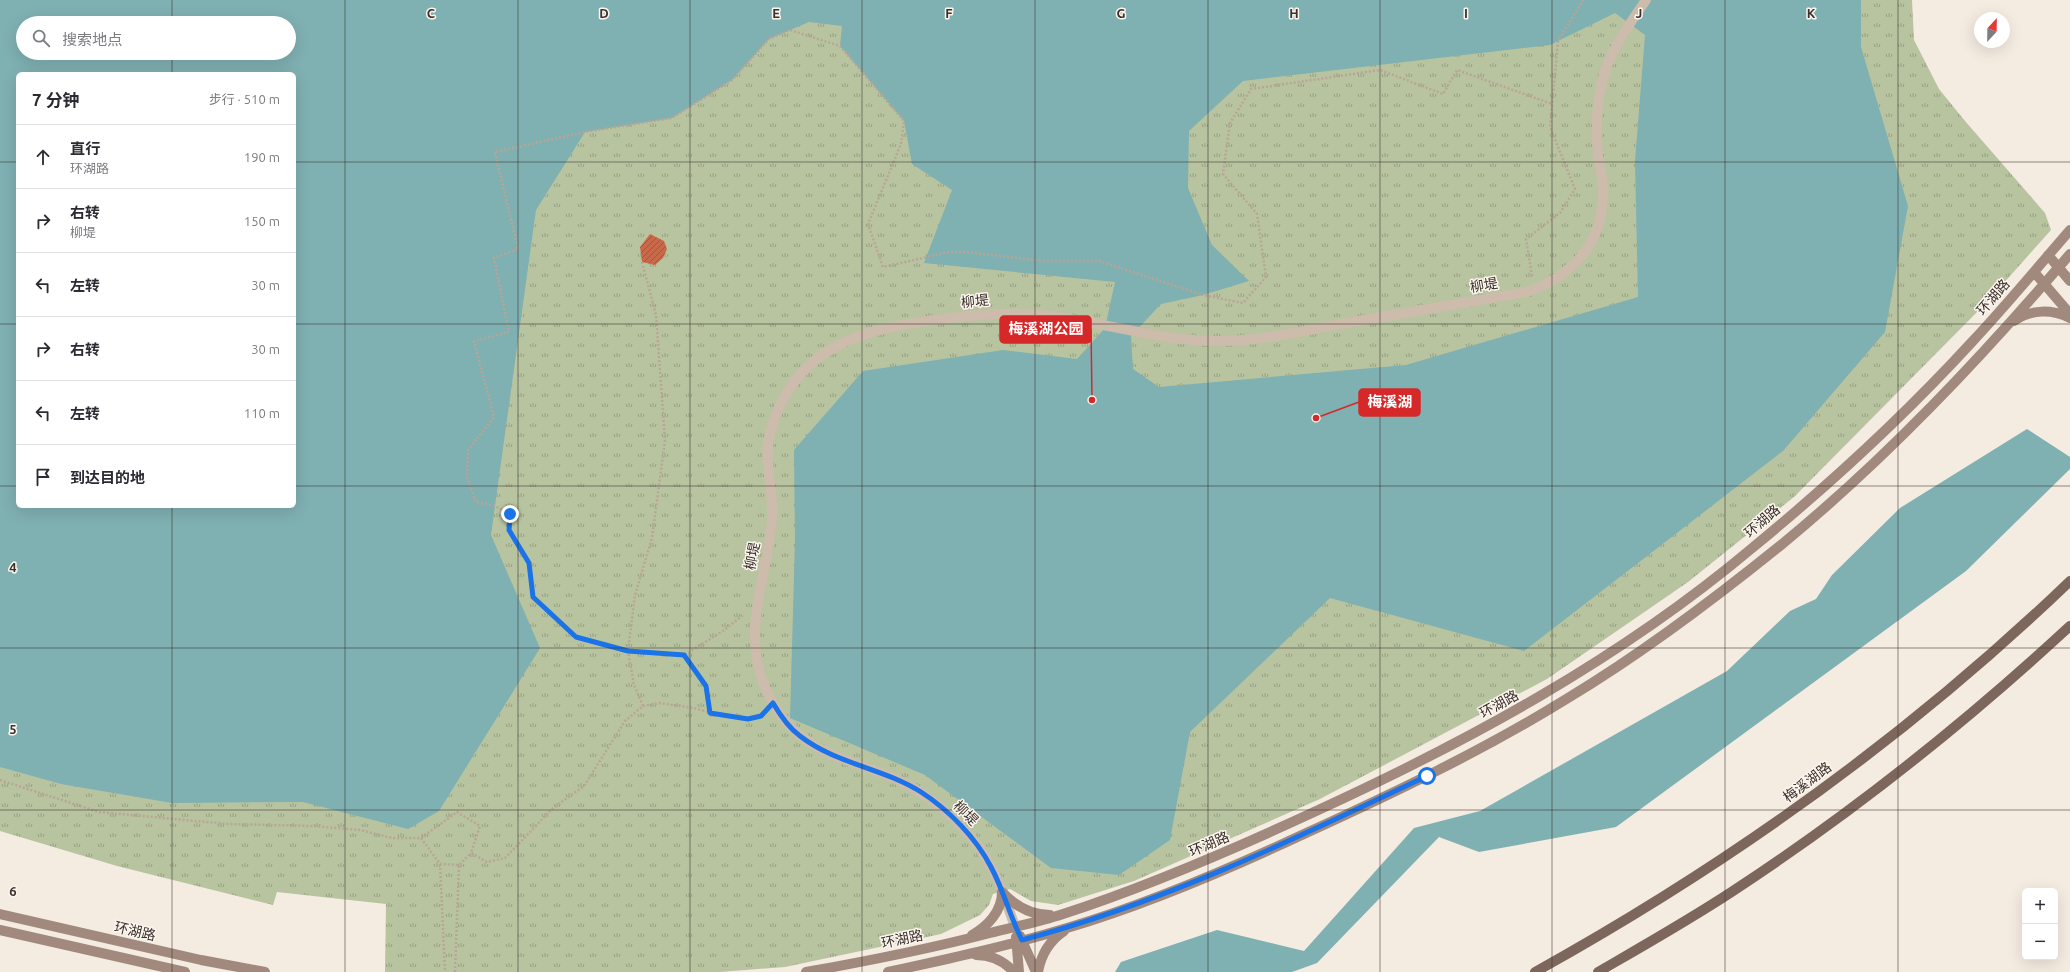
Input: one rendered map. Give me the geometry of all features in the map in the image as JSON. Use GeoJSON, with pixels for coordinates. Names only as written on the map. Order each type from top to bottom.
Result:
{"type":"FeatureCollection","features":[{"type":"Feature","properties":{"kind":"main road","name":"环湖路"},"geometry":{"type":"LineString","coordinates":[[806,972],[961,941],[1060,915],[1150,884],[1222,854],[1374,785],[1472,736],[1550,691],[1629,641],[1704,587],[1751,550],[1878,438],[1971,344],[2070,230]]}},
{"type":"Feature","properties":{"kind":"main road","name":"环湖路"},"geometry":{"type":"LineString","coordinates":[[888,972],[964,955],[1068,928],[1152,899],[1208,877],[1427,776],[1501,737],[1606,675],[1704,605],[1784,543],[1897,441],[1948,390],[2045,284],[2070,254]]}},
{"type":"Feature","properties":{"kind":"main road"},"geometry":{"type":"LineString","coordinates":[[2048,255],[2070,281]]}},
{"type":"Feature","properties":{"kind":"main road"},"geometry":{"type":"LineString","coordinates":[[2034,272],[2070,314]]}},
{"type":"Feature","properties":{"kind":"main road"},"geometry":{"type":"LineString","coordinates":[[2004,328],[2021,316],[2036,312],[2050,312],[2070,318]]}},
{"type":"Feature","properties":{"kind":"main road","name":"梅溪湖路"},"geometry":{"type":"LineString","coordinates":[[1535,972],[1640,911],[1786,815],[1961,680],[2026,623],[2070,581]]}},
{"type":"Feature","properties":{"kind":"main road"},"geometry":{"type":"LineString","coordinates":[[1598,972],[1733,891],[1841,815],[1947,734],[2015,677],[2070,626]]}},
{"type":"Feature","properties":{"kind":"main road"},"geometry":{"type":"LineString","coordinates":[[1002,892],[1021,908],[1034,913],[1060,915]]}},
{"type":"Feature","properties":{"kind":"main road"},"geometry":{"type":"LineString","coordinates":[[961,941],[976,933],[993,918],[1002,901],[1002,892]]}},
{"type":"Feature","properties":{"kind":"main road","name":"环湖路"},"geometry":{"type":"LineString","coordinates":[[0,914],[194,958],[265,972]]}},
{"type":"Feature","properties":{"kind":"main road"},"geometry":{"type":"LineString","coordinates":[[1015,927],[1019,941],[1037,972]]}},
{"type":"Feature","properties":{"kind":"main road"},"geometry":{"type":"LineString","coordinates":[[1037,972],[1044,952],[1051,942],[1068,928]]}},
{"type":"Feature","properties":{"kind":"main road","name":"环湖路"},"geometry":{"type":"LineString","coordinates":[[0,930],[185,972]]}},
{"type":"Feature","properties":{"kind":"main road"},"geometry":{"type":"LineString","coordinates":[[1019,941],[1019,972]]}},
{"type":"Feature","properties":{"kind":"main road"},"geometry":{"type":"LineString","coordinates":[[964,955],[984,955],[1002,961],[1014,972]]}},
{"type":"Feature","properties":{"kind":"street","name":"柳堤"},"geometry":{"type":"LineString","coordinates":[[1015,927],[991,867],[974,841],[938,805],[921,792],[898,780],[827,753],[799,736],[782,717],[773,703],[760,674],[756,653],[754,619],[766,558],[772,516],[767,451],[770,433],[792,386],[806,367],[838,344],[898,325],[993,313],[1044,315],[1143,334],[1190,340],[1222,341],[1251,339],[1534,290],[1547,285],[1566,272],[1582,256],[1590,244],[1598,225],[1603,190],[1596,122],[1600,91],[1608,60],[1646,0]]}},
{"type":"Feature","properties":{"kind":"path"},"geometry":{"type":"LineString","coordinates":[[1534,290],[1526,239],[1560,213],[1575,189],[1550,127],[1558,41],[1583,0]]}},
{"type":"Feature","properties":{"kind":"path"},"geometry":{"type":"LineString","coordinates":[[756,604],[723,632],[684,655],[628,651],[576,637],[533,597],[529,563],[509,530],[510,514],[495,506],[476,502],[467,477],[468,450],[494,417],[474,341],[509,332],[494,258],[518,249],[495,152],[585,132],[672,118],[732,80],[769,39],[790,30],[840,46],[904,121],[901,144],[868,224],[883,267],[949,252],[967,252],[1043,261],[1099,261],[1203,295],[1243,303],[1266,277],[1257,214],[1223,174],[1230,123],[1251,89],[1380,70],[1443,94],[1457,70],[1552,104]]}},
{"type":"Feature","properties":{"kind":"path"},"geometry":{"type":"LineString","coordinates":[[642,262],[656,315],[665,440],[652,538],[635,595],[628,651],[634,685],[643,706]]}},
{"type":"Feature","properties":{"kind":"path"},"geometry":{"type":"LineString","coordinates":[[684,655],[706,686],[710,713]]}},
{"type":"Feature","properties":{"kind":"path"},"geometry":{"type":"LineString","coordinates":[[471,853],[487,862],[505,858],[553,808],[584,786],[625,721],[643,706],[659,703],[694,708],[710,713],[748,719],[761,716],[773,703]]}},
{"type":"Feature","properties":{"kind":"path"},"geometry":{"type":"LineString","coordinates":[[0,780],[99,812],[228,824],[313,826],[360,830],[392,838],[421,838],[457,812],[480,826],[471,853],[459,865],[455,972]]}},
{"type":"Feature","properties":{"kind":"path"},"geometry":{"type":"LineString","coordinates":[[421,838],[440,864],[445,972]]}},
{"type":"Feature","properties":{"kind":"path"},"geometry":{"type":"LineString","coordinates":[[440,864],[459,865]]}},
{"type":"Feature","properties":{"kind":"green space"},"geometry":{"type":"Polygon","coordinates":[[[0,0],[1912,0],[1914,40],[1939,89],[2045,213],[2051,230],[1985,304],[1794,497],[1688,582],[1547,679],[1320,799],[1134,881],[1058,905],[1031,901],[1010,889],[993,894],[989,905],[980,915],[941,934],[785,967],[720,972],[385,972],[386,904],[277,892],[273,905],[117,866],[0,831],[0,0]]]}},
{"type":"Feature","properties":{"kind":"water"},"geometry":{"type":"Polygon","coordinates":[[[0,0],[1861,0],[1861,47],[1908,206],[1885,332],[1783,451],[1524,651],[1330,598],[1190,732],[1170,840],[1119,875],[1051,868],[925,775],[790,718],[795,540],[794,450],[863,371],[1003,350],[1077,359],[1105,328],[1115,282],[924,263],[952,190],[912,164],[904,121],[840,46],[842,26],[809,22],[769,39],[732,80],[672,118],[585,132],[536,210],[491,535],[540,648],[439,811],[408,829],[303,802],[172,803],[61,784],[0,767],[0,0]],[[1615,13],[1550,45],[1243,81],[1189,131],[1188,188],[1212,245],[1249,281],[1203,295],[1161,304],[1131,336],[1133,369],[1159,387],[1406,365],[1638,297],[1635,161],[1645,35],[1615,13]]]}},
{"type":"Feature","properties":{"kind":"water"},"geometry":{"type":"Polygon","coordinates":[[[2027,429],[2070,457],[2070,469],[1966,571],[1616,827],[1479,852],[1439,837],[1317,963],[1292,972],[1115,972],[1121,962],[1217,930],[1304,951],[1414,828],[1480,811],[1727,671],[1790,611],[1816,599],[1832,575],[1900,508],[2027,429]]]}},
{"type":"Feature","properties":{"kind":"building"},"geometry":{"type":"Polygon","coordinates":[[[650,234],[664,241],[667,249],[663,258],[655,265],[642,262],[640,247],[650,234]]]}},
{"type":"Feature","properties":{"kind":"place","name":"梅溪湖公园"},"geometry":{"type":"Point","coordinates":[1092,400]}},
{"type":"Feature","properties":{"kind":"place","name":"梅溪湖"},"geometry":{"type":"Point","coordinates":[1316,418]}},
{"type":"Feature","properties":{"kind":"route"},"geometry":{"type":"LineString","coordinates":[[510,514],[509,530],[529,563],[533,597],[576,637],[628,651],[684,655],[706,686],[710,713],[748,719],[761,716],[773,703],[782,717],[799,736],[827,753],[898,780],[921,792],[958,823],[974,841],[991,867],[1015,927],[1022,940],[1068,928],[1152,899],[1208,877],[1427,776]]}}]}
